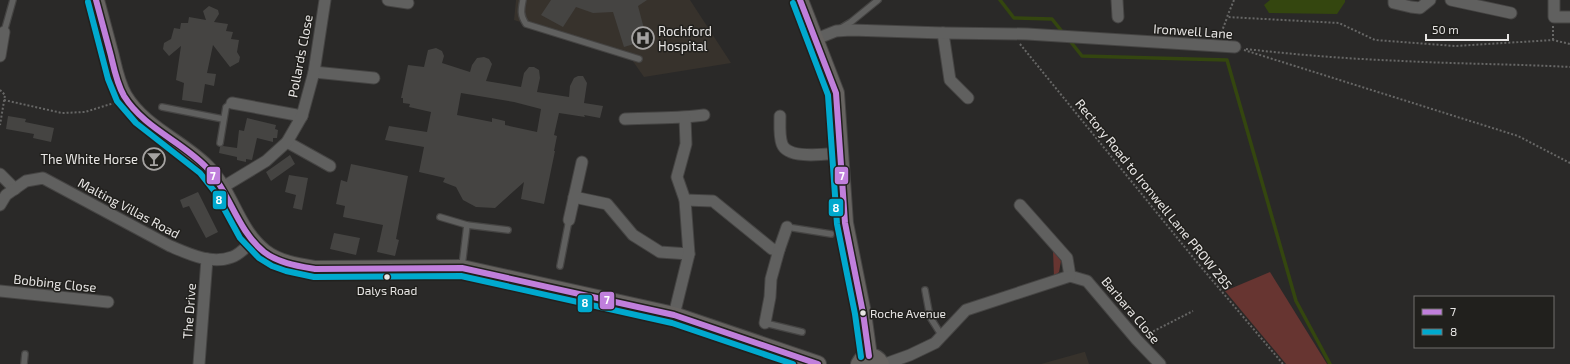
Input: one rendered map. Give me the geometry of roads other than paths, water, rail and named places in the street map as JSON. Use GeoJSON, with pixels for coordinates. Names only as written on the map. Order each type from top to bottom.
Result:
{"type":"FeatureCollection","features":[{"type":"Feature","properties":{"kind":"street"},"geometry":{"type":"LineString","coordinates":[[96,0],[118,82],[126,99],[144,119],[206,167],[223,187],[239,221],[252,242],[265,253],[296,266],[315,269],[462,268],[674,315],[818,364]]}},
{"type":"Feature","properties":{"kind":"street","name":"Pollards Close"},"geometry":{"type":"LineString","coordinates":[[223,187],[266,161],[287,142],[302,116],[314,72],[325,0]]}},
{"type":"Feature","properties":{"kind":"street"},"geometry":{"type":"LineString","coordinates":[[388,0],[408,2]]}},
{"type":"Feature","properties":{"kind":"street"},"geometry":{"type":"LineString","coordinates":[[800,0],[836,92],[845,224],[863,313],[869,361]]}},
{"type":"Feature","properties":{"kind":"street"},"geometry":{"type":"LineString","coordinates":[[1116,0],[1118,17]]}},
{"type":"Feature","properties":{"kind":"street"},"geometry":{"type":"LineString","coordinates":[[1394,0],[1394,3],[1411,8],[1420,8],[1430,0]]}},
{"type":"Feature","properties":{"kind":"street"},"geometry":{"type":"LineString","coordinates":[[1451,0],[1511,13]]}},
{"type":"Feature","properties":{"kind":"street"},"geometry":{"type":"LineString","coordinates":[[1554,0],[1554,17],[1570,17]]}},
{"type":"Feature","properties":{"kind":"street","name":"Ironwell Lane"},"geometry":{"type":"LineString","coordinates":[[816,38],[836,31],[852,30],[1012,34],[1235,48]]}},
{"type":"Feature","properties":{"kind":"street"},"geometry":{"type":"LineString","coordinates":[[0,56],[4,32]]}},
{"type":"Feature","properties":{"kind":"street"},"geometry":{"type":"LineString","coordinates":[[943,33],[950,80],[968,98]]}},
{"type":"Feature","properties":{"kind":"street"},"geometry":{"type":"LineString","coordinates":[[314,72],[374,78]]}},
{"type":"Feature","properties":{"kind":"street","name":"Pollards Close"},"geometry":{"type":"LineString","coordinates":[[232,103],[302,116]]}},
{"type":"Feature","properties":{"kind":"street"},"geometry":{"type":"LineString","coordinates":[[625,119],[657,117],[685,118],[704,115]]}},
{"type":"Feature","properties":{"kind":"street"},"geometry":{"type":"LineString","coordinates":[[780,116],[781,143],[790,152],[805,154],[840,153]]}},
{"type":"Feature","properties":{"kind":"street"},"geometry":{"type":"LineString","coordinates":[[674,315],[689,254],[685,200],[678,176],[686,144],[685,118]]}},
{"type":"Feature","properties":{"kind":"street"},"geometry":{"type":"LineString","coordinates":[[287,142],[330,166]]}},
{"type":"Feature","properties":{"kind":"street"},"geometry":{"type":"LineString","coordinates":[[569,220],[582,162]]}},
{"type":"Feature","properties":{"kind":"street"},"geometry":{"type":"LineString","coordinates":[[0,174],[15,188]]}},
{"type":"Feature","properties":{"kind":"street","name":"Malting Villas Road"},"geometry":{"type":"LineString","coordinates":[[0,204],[6,195],[26,181],[43,178],[170,246],[187,253],[207,259],[221,260],[233,257],[252,242]]}},
{"type":"Feature","properties":{"kind":"street"},"geometry":{"type":"LineString","coordinates":[[574,197],[607,204],[633,236],[660,252],[689,254]]}},
{"type":"Feature","properties":{"kind":"street"},"geometry":{"type":"LineString","coordinates":[[685,200],[713,201],[772,249],[779,250]]}},
{"type":"Feature","properties":{"kind":"street"},"geometry":{"type":"LineString","coordinates":[[885,364],[910,355],[935,343],[966,310],[1070,276],[1067,258],[1020,205]]}},
{"type":"Feature","properties":{"kind":"street"},"geometry":{"type":"LineString","coordinates":[[765,323],[770,297],[771,278],[787,227]]}},
{"type":"Feature","properties":{"kind":"street","name":"The Drive"},"geometry":{"type":"LineString","coordinates":[[199,364],[207,259]]}},
{"type":"Feature","properties":{"kind":"street","name":"Barbara Close"},"geometry":{"type":"LineString","coordinates":[[1070,276],[1087,281],[1136,340],[1160,364]]}},
{"type":"Feature","properties":{"kind":"street","name":"Bobbing Close"},"geometry":{"type":"LineString","coordinates":[[0,291],[108,302]]}},
{"type":"Feature","properties":{"kind":"lane"},"geometry":{"type":"LineString","coordinates":[[4,32],[13,0]]}},
{"type":"Feature","properties":{"kind":"lane"},"geometry":{"type":"LineString","coordinates":[[523,0],[520,12],[526,24],[639,59]]}},
{"type":"Feature","properties":{"kind":"lane"},"geometry":{"type":"LineString","coordinates":[[836,31],[851,22],[878,0]]}},
{"type":"Feature","properties":{"kind":"lane"},"geometry":{"type":"LineString","coordinates":[[220,143],[226,107],[232,103]]}},
{"type":"Feature","properties":{"kind":"lane"},"geometry":{"type":"LineString","coordinates":[[162,107],[223,119]]}},
{"type":"Feature","properties":{"kind":"lane"},"geometry":{"type":"LineString","coordinates":[[440,217],[467,225],[508,230]]}},
{"type":"Feature","properties":{"kind":"lane"},"geometry":{"type":"LineString","coordinates":[[560,266],[569,220]]}},
{"type":"Feature","properties":{"kind":"lane"},"geometry":{"type":"LineString","coordinates":[[462,268],[467,225]]}},
{"type":"Feature","properties":{"kind":"lane"},"geometry":{"type":"LineString","coordinates":[[787,227],[831,234]]}},
{"type":"Feature","properties":{"kind":"lane"},"geometry":{"type":"LineString","coordinates":[[924,290],[930,317],[942,336]]}},
{"type":"Feature","properties":{"kind":"lane"},"geometry":{"type":"LineString","coordinates":[[765,323],[802,332]]}},
{"type":"Feature","properties":{"kind":"lane"},"geometry":{"type":"LineString","coordinates":[[24,364],[25,354]]}},
{"type":"Feature","properties":{"kind":"waterway"},"geometry":{"type":"LineString","coordinates":[[1000,0],[1014,18],[1052,19],[1064,34]]}},
{"type":"Feature","properties":{"kind":"waterway"},"geometry":{"type":"LineString","coordinates":[[1070,41],[1082,56],[1227,60],[1296,301],[1330,364]]}},
{"type":"Feature","properties":{"kind":"place","name":"Rochford Hospital"},"geometry":{"type":"Point","coordinates":[643,38]}},
{"type":"Feature","properties":{"kind":"place","name":"The White Horse"},"geometry":{"type":"Point","coordinates":[154,159]}},
{"type":"Feature","properties":{"kind":"place","name":"Dalys Road"},"geometry":{"type":"Point","coordinates":[387,277]}},
{"type":"Feature","properties":{"kind":"place","name":"Roche Avenue"},"geometry":{"type":"Point","coordinates":[863,313]}}]}
